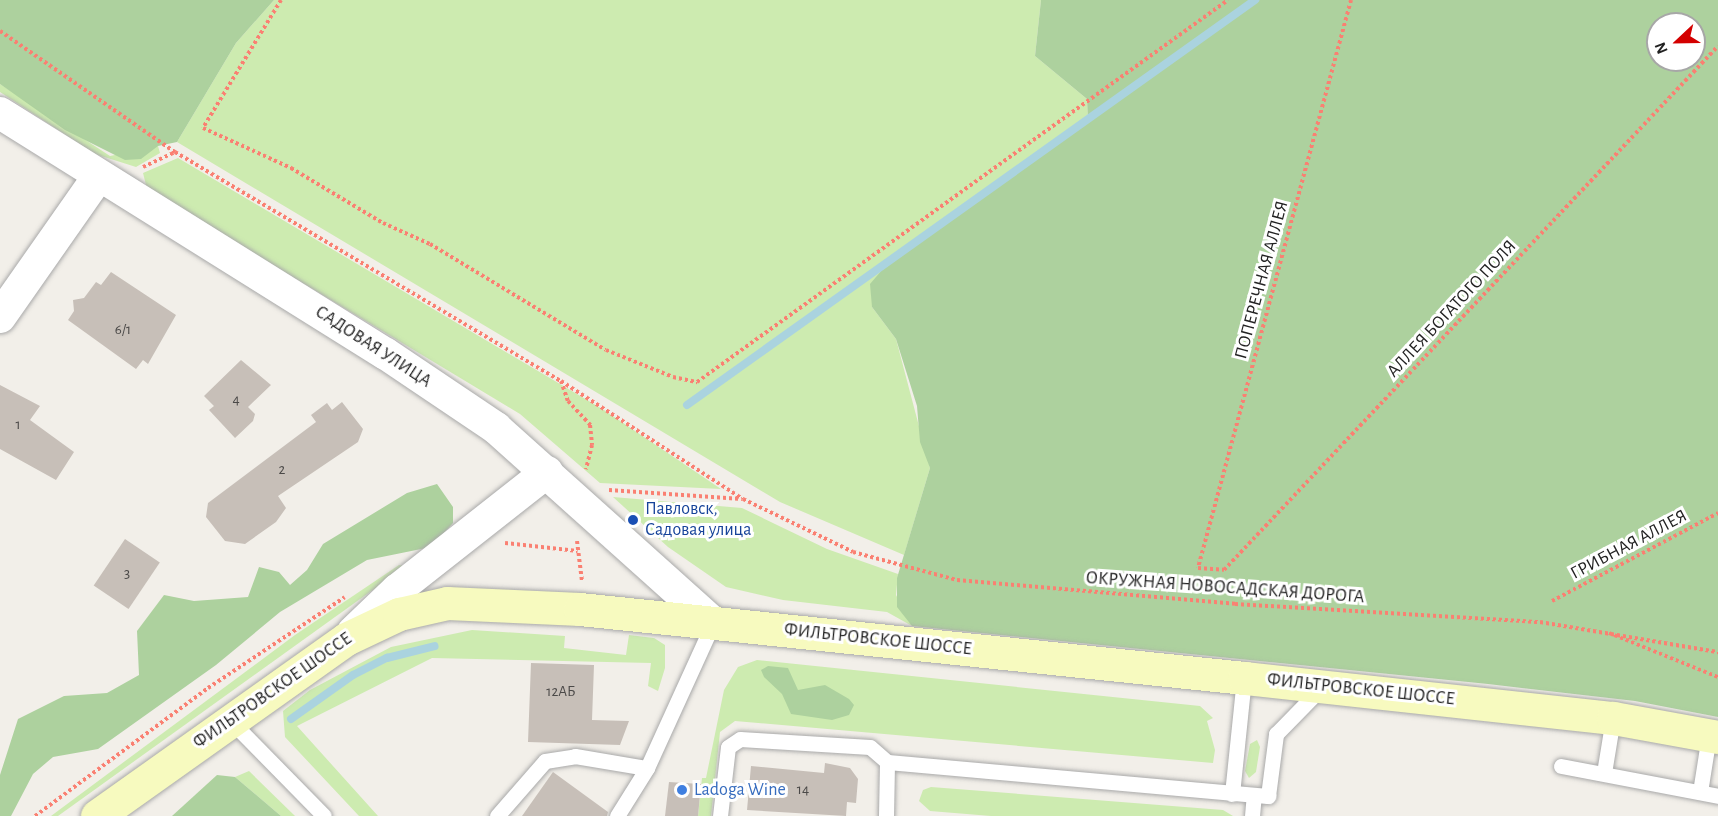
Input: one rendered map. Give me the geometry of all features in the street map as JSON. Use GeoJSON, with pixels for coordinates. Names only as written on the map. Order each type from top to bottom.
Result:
{"type":"FeatureCollection","features":[{"type":"Feature","properties":{"kind":"main road","name":"ФИЛЬТРОВСКОЕ ШОССЕ"},"geometry":{"type":"LineString","coordinates":[[97,816],[346,639],[399,614],[447,603],[525,604],[1323,686],[1613,718],[1713,736]]}},
{"type":"Feature","properties":{"kind":"street","name":"САДОВАЯ УЛИЦА"},"geometry":{"type":"LineString","coordinates":[[0,113],[98,177],[396,361],[496,428],[713,623]]}},
{"type":"Feature","properties":{"kind":"street"},"geometry":{"type":"LineString","coordinates":[[0,317],[98,177]]}},
{"type":"Feature","properties":{"kind":"street"},"geometry":{"type":"LineString","coordinates":[[346,639],[397,590],[547,472]]}},
{"type":"Feature","properties":{"kind":"lane"},"geometry":{"type":"LineString","coordinates":[[617,816],[647,768],[713,623]]}},
{"type":"Feature","properties":{"kind":"lane"},"geometry":{"type":"LineString","coordinates":[[1232,794],[1244,678]]}},
{"type":"Feature","properties":{"kind":"lane"},"geometry":{"type":"LineString","coordinates":[[720,816],[728,747],[741,739],[870,747],[887,762],[1268,796],[1276,734],[1323,686]]}},
{"type":"Feature","properties":{"kind":"lane"},"geometry":{"type":"LineString","coordinates":[[1604,773],[1613,718]]}},
{"type":"Feature","properties":{"kind":"lane"},"geometry":{"type":"LineString","coordinates":[[230,720],[324,816]]}},
{"type":"Feature","properties":{"kind":"lane"},"geometry":{"type":"LineString","coordinates":[[1700,792],[1713,736]]}},
{"type":"Feature","properties":{"kind":"lane"},"geometry":{"type":"LineString","coordinates":[[497,816],[545,761],[575,756],[647,768]]}},
{"type":"Feature","properties":{"kind":"lane"},"geometry":{"type":"LineString","coordinates":[[886,816],[887,762]]}},
{"type":"Feature","properties":{"kind":"lane"},"geometry":{"type":"LineString","coordinates":[[1561,766],[1718,796]]}},
{"type":"Feature","properties":{"kind":"lane"},"geometry":{"type":"LineString","coordinates":[[1252,816],[1254,795]]}},
{"type":"Feature","properties":{"kind":"path"},"geometry":{"type":"LineString","coordinates":[[280,0],[203,128],[291,168],[383,223],[430,244],[606,350],[673,377],[697,382],[1227,0]]}},
{"type":"Feature","properties":{"kind":"path","name":"ПОПЕРЕЧНАЯ АЛЛЕЯ"},"geometry":{"type":"LineString","coordinates":[[1198,568],[1351,0]]}},
{"type":"Feature","properties":{"kind":"path"},"geometry":{"type":"LineString","coordinates":[[0,31],[175,152],[561,381],[743,499]]}},
{"type":"Feature","properties":{"kind":"path","name":"АЛЛЕЯ БОГАТОГО ПОЛЯ"},"geometry":{"type":"LineString","coordinates":[[1198,568],[1224,570],[1718,46]]}},
{"type":"Feature","properties":{"kind":"path"},"geometry":{"type":"LineString","coordinates":[[561,381],[560,389],[592,434],[584,476]]}},
{"type":"Feature","properties":{"kind":"path"},"geometry":{"type":"LineString","coordinates":[[599,490],[743,499]]}},
{"type":"Feature","properties":{"kind":"path","name":"ОКРУЖНАЯ НОВОСАДСКАЯ ДОРОГА"},"geometry":{"type":"LineString","coordinates":[[743,499],[853,552],[918,574],[957,580],[1600,629],[1718,652]]}},
{"type":"Feature","properties":{"kind":"path","name":"ГРИБНАЯ АЛЛЕЯ"},"geometry":{"type":"LineString","coordinates":[[1552,601],[1718,513]]}},
{"type":"Feature","properties":{"kind":"path"},"geometry":{"type":"LineString","coordinates":[[499,536],[503,543],[578,551],[582,581]]}},
{"type":"Feature","properties":{"kind":"path"},"geometry":{"type":"LineString","coordinates":[[34,816],[208,688],[347,595]]}},
{"type":"Feature","properties":{"kind":"path"},"geometry":{"type":"LineString","coordinates":[[1600,629],[1718,677]]}},
{"type":"Feature","properties":{"kind":"green space"},"geometry":{"type":"Polygon","coordinates":[[[0,0],[274,0],[236,43],[177,142],[158,146],[141,159],[125,160],[65,130],[0,84],[0,0]]]}},
{"type":"Feature","properties":{"kind":"green space"},"geometry":{"type":"Polygon","coordinates":[[[274,0],[1041,0],[1035,56],[1087,99],[1088,121],[882,270],[872,307],[896,339],[930,468],[904,555],[780,502],[177,142],[236,43],[274,0]]]}},
{"type":"Feature","properties":{"kind":"green space"},"geometry":{"type":"Polygon","coordinates":[[[1041,0],[1718,0],[1718,717],[1635,701],[1488,684],[912,626],[897,607],[897,578],[930,468],[920,442],[917,406],[896,339],[872,307],[870,284],[882,270],[1088,121],[1087,99],[1035,56],[1041,0]]]}},
{"type":"Feature","properties":{"kind":"green space"},"geometry":{"type":"Polygon","coordinates":[[[0,84],[110,156],[158,146],[160,153],[136,167],[95,154],[0,92],[0,84]]]}},
{"type":"Feature","properties":{"kind":"green space"},"geometry":{"type":"Polygon","coordinates":[[[178,158],[604,410],[721,489],[600,483],[520,414],[147,189],[143,173],[178,158]]]}},
{"type":"Feature","properties":{"kind":"green space"},"geometry":{"type":"Polygon","coordinates":[[[437,484],[453,507],[453,523],[431,547],[367,560],[280,612],[216,665],[98,749],[53,757],[33,774],[11,816],[0,816],[0,775],[18,719],[64,696],[107,693],[139,675],[137,631],[164,595],[194,601],[248,597],[259,567],[279,572],[290,585],[307,570],[323,544],[407,493],[437,484]]]}},
{"type":"Feature","properties":{"kind":"green space"},"geometry":{"type":"Polygon","coordinates":[[[613,497],[742,508],[827,549],[898,574],[896,595],[912,626],[887,612],[783,600],[726,587],[668,547],[613,497]]]}},
{"type":"Feature","properties":{"kind":"green space"},"geometry":{"type":"Polygon","coordinates":[[[399,565],[406,566],[58,816],[51,816],[295,635],[399,565]]]}},
{"type":"Feature","properties":{"kind":"green space"},"geometry":{"type":"Polygon","coordinates":[[[472,630],[565,636],[564,648],[626,655],[629,635],[654,638],[665,645],[665,668],[658,691],[648,686],[651,663],[432,658],[297,726],[378,816],[359,816],[285,737],[283,711],[310,690],[391,647],[472,630]]]}},
{"type":"Feature","properties":{"kind":"green space"},"geometry":{"type":"Polygon","coordinates":[[[757,660],[1200,706],[1213,718],[1207,721],[1215,750],[1213,763],[735,721],[720,732],[711,816],[698,816],[702,778],[706,778],[724,690],[738,667],[757,660]]]}},
{"type":"Feature","properties":{"kind":"green space"},"geometry":{"type":"Polygon","coordinates":[[[768,666],[788,668],[798,690],[825,685],[849,699],[854,705],[849,715],[832,720],[791,714],[782,694],[764,677],[761,670],[768,666]]]}},
{"type":"Feature","properties":{"kind":"green space"},"geometry":{"type":"Polygon","coordinates":[[[1257,740],[1260,747],[1256,772],[1249,778],[1245,771],[1250,744],[1257,740]]]}},
{"type":"Feature","properties":{"kind":"green space"},"geometry":{"type":"Polygon","coordinates":[[[249,771],[295,816],[281,816],[235,777],[249,771]]]}},
{"type":"Feature","properties":{"kind":"green space"},"geometry":{"type":"Polygon","coordinates":[[[217,775],[235,777],[281,816],[172,816],[217,775]]]}},
{"type":"Feature","properties":{"kind":"green space"},"geometry":{"type":"Polygon","coordinates":[[[931,787],[1223,810],[1233,816],[991,816],[930,811],[919,801],[923,790],[931,787]]]}},
{"type":"Feature","properties":{"kind":"building"},"geometry":{"type":"Polygon","coordinates":[[[111,272],[176,315],[148,364],[143,360],[136,369],[68,320],[74,311],[73,300],[84,298],[96,282],[101,285],[111,272]]]}},
{"type":"Feature","properties":{"kind":"building"},"geometry":{"type":"Polygon","coordinates":[[[241,360],[271,385],[248,407],[255,414],[253,421],[235,438],[209,410],[214,406],[204,396],[241,360]]]}},
{"type":"Feature","properties":{"kind":"building"},"geometry":{"type":"Polygon","coordinates":[[[0,385],[40,406],[30,420],[74,452],[56,480],[0,449],[0,385]]]}},
{"type":"Feature","properties":{"kind":"building"},"geometry":{"type":"Polygon","coordinates":[[[342,402],[363,429],[358,442],[278,496],[286,508],[276,522],[245,544],[225,541],[206,517],[208,503],[316,422],[311,415],[327,403],[332,410],[342,402]]]}},
{"type":"Feature","properties":{"kind":"building"},"geometry":{"type":"Polygon","coordinates":[[[125,539],[160,562],[129,609],[94,585],[125,539]]]}},
{"type":"Feature","properties":{"kind":"building"},"geometry":{"type":"Polygon","coordinates":[[[531,663],[594,665],[592,720],[629,721],[620,745],[528,742],[531,663]]]}},
{"type":"Feature","properties":{"kind":"building"},"geometry":{"type":"Polygon","coordinates":[[[825,763],[850,768],[858,779],[856,803],[847,802],[846,816],[747,810],[751,766],[824,773],[825,763]]]}},
{"type":"Feature","properties":{"kind":"building"},"geometry":{"type":"Polygon","coordinates":[[[553,772],[608,812],[607,816],[522,816],[553,772]]]}},
{"type":"Feature","properties":{"kind":"building"},"geometry":{"type":"Polygon","coordinates":[[[669,782],[701,784],[698,816],[665,816],[669,782]]]}},
{"type":"Feature","properties":{"kind":"waterway"},"geometry":{"type":"LineString","coordinates":[[687,405],[1255,0]]}},
{"type":"Feature","properties":{"kind":"waterway"},"geometry":{"type":"LineString","coordinates":[[291,719],[353,675],[387,658],[435,646]]}},
{"type":"Feature","properties":{"kind":"place","name":"Павловск, Садовая улица"},"geometry":{"type":"Point","coordinates":[633,520]}},
{"type":"Feature","properties":{"kind":"place","name":"Ladoga Wine"},"geometry":{"type":"Point","coordinates":[682,790]}}]}
